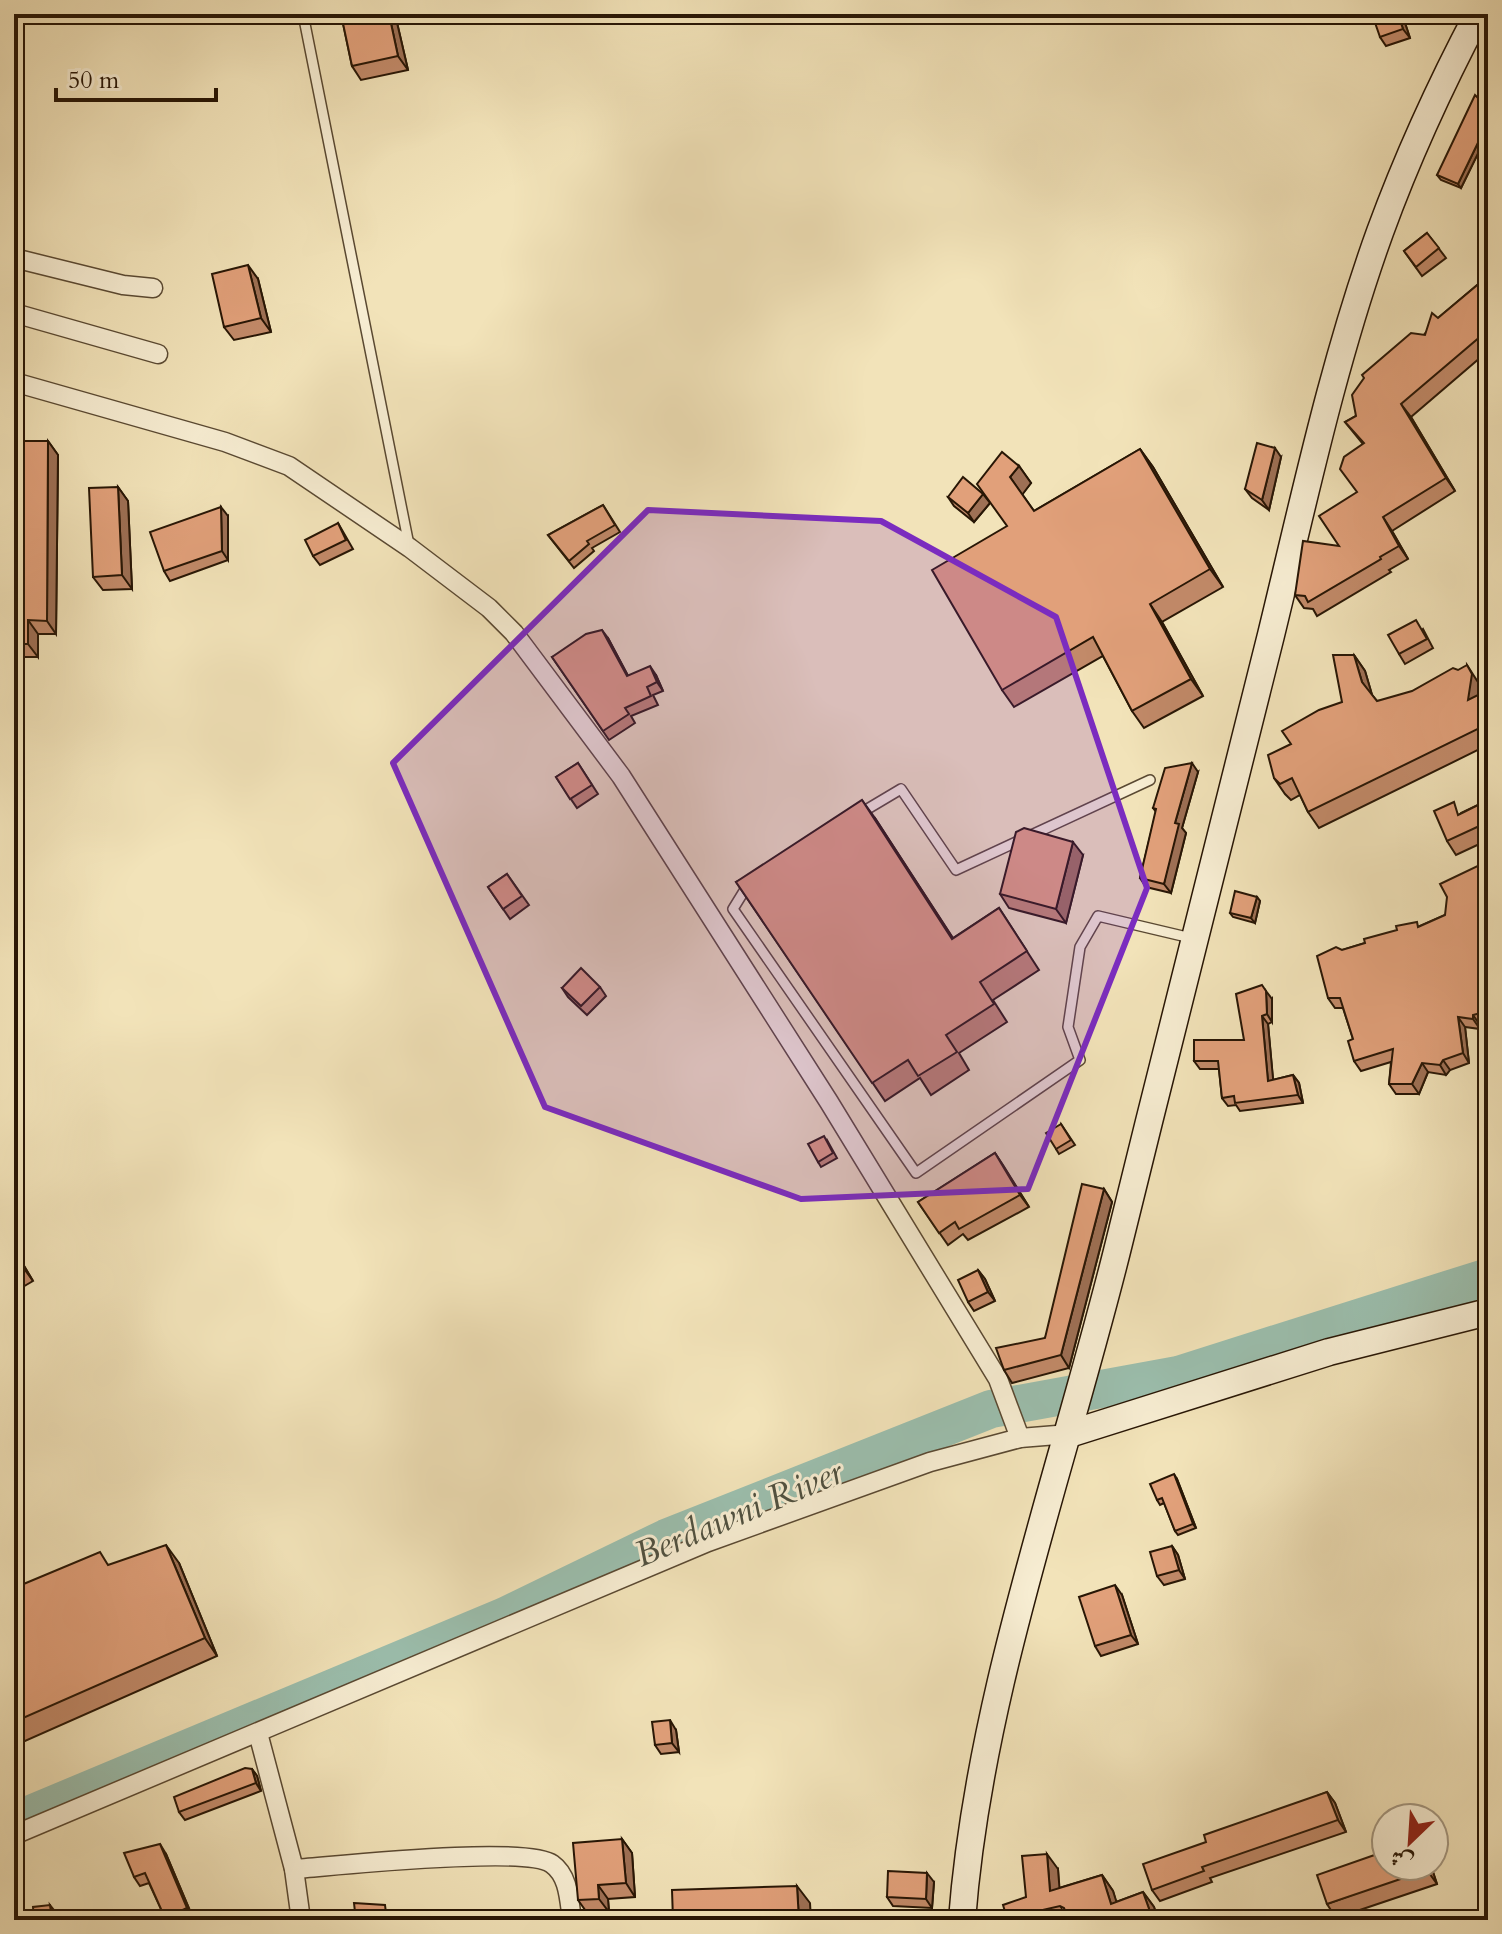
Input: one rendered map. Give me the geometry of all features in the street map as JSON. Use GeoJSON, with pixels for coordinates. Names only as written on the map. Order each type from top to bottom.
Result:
{"type":"FeatureCollection","features":[{"type":"Feature","properties":{"kind":"main road"},"geometry":{"type":"LineString","coordinates":[[962,1920],[967,1855],[982,1768],[1095,1344],[1352,318],[1381,230],[1431,112],[1478,14]]}},
{"type":"Feature","properties":{"kind":"main road"},"geometry":{"type":"LineString","coordinates":[[1072,1423],[1488,1312]]}},
{"type":"Feature","properties":{"kind":"street"},"geometry":{"type":"LineString","coordinates":[[14,258],[123,285],[153,288]]}},
{"type":"Feature","properties":{"kind":"street"},"geometry":{"type":"LineString","coordinates":[[14,313],[158,354]]}},
{"type":"Feature","properties":{"kind":"street"},"geometry":{"type":"LineString","coordinates":[[14,382],[225,442],[289,466],[410,548],[489,608],[514,633],[621,776],[829,1102],[998,1379],[1014,1413],[1020,1438]]}},
{"type":"Feature","properties":{"kind":"street"},"geometry":{"type":"LineString","coordinates":[[14,1835],[708,1542],[930,1462],[1072,1423]]}},
{"type":"Feature","properties":{"kind":"street"},"geometry":{"type":"LineString","coordinates":[[258,1733],[294,1869],[301,1920]]}},
{"type":"Feature","properties":{"kind":"street"},"geometry":{"type":"LineString","coordinates":[[294,1869],[467,1857],[537,1858],[554,1865],[561,1873],[566,1883],[572,1920]]}},
{"type":"Feature","properties":{"kind":"lane"},"geometry":{"type":"LineString","coordinates":[[303,14],[410,548]]}},
{"type":"Feature","properties":{"kind":"lane"},"geometry":{"type":"LineString","coordinates":[[847,821],[901,789],[956,870],[1150,780]]}},
{"type":"Feature","properties":{"kind":"lane"},"geometry":{"type":"LineString","coordinates":[[752,878],[733,909],[916,1173],[1080,1060],[1068,1027],[1080,947],[1098,916],[1195,938]]}},
{"type":"Feature","properties":{"kind":"lane"},"geometry":{"type":"LineString","coordinates":[[14,1891],[18,1920]]}},
{"type":"Feature","properties":{"kind":"highlighted area"},"geometry":{"type":"Polygon","coordinates":[[[648,510],[881,521],[1056,617],[1147,888],[1028,1189],[801,1199],[545,1107],[393,763],[648,510]]]}},
{"type":"Feature","properties":{"kind":"building"},"geometry":{"type":"Polygon","coordinates":[[[341,14],[389,14],[398,56],[352,66],[341,14]]]}},
{"type":"Feature","properties":{"kind":"building"},"geometry":{"type":"Polygon","coordinates":[[[1372,14],[1398,14],[1403,29],[1380,37],[1372,14]]]}},
{"type":"Feature","properties":{"kind":"building"},"geometry":{"type":"Polygon","coordinates":[[[1475,95],[1488,108],[1488,122],[1458,184],[1437,175],[1475,95]]]}},
{"type":"Feature","properties":{"kind":"building"},"geometry":{"type":"Polygon","coordinates":[[[1427,233],[1439,248],[1416,267],[1404,251],[1427,233]]]}},
{"type":"Feature","properties":{"kind":"building"},"geometry":{"type":"Polygon","coordinates":[[[248,265],[261,318],[224,327],[212,274],[248,265]]]}},
{"type":"Feature","properties":{"kind":"building"},"geometry":{"type":"Polygon","coordinates":[[[1488,276],[1488,330],[1401,404],[1446,478],[1383,517],[1399,546],[1308,602],[1305,596],[1295,595],[1303,541],[1339,546],[1319,516],[1357,492],[1340,469],[1344,457],[1364,443],[1345,422],[1356,416],[1352,395],[1364,378],[1362,375],[1411,333],[1425,335],[1432,313],[1438,318],[1488,276]]]}},
{"type":"Feature","properties":{"kind":"building"},"geometry":{"type":"Polygon","coordinates":[[[14,441],[48,441],[47,621],[28,620],[28,644],[14,644],[14,441]]]}},
{"type":"Feature","properties":{"kind":"building"},"geometry":{"type":"Polygon","coordinates":[[[1257,443],[1275,448],[1262,500],[1245,489],[1257,443]]]}},
{"type":"Feature","properties":{"kind":"building"},"geometry":{"type":"Polygon","coordinates":[[[1140,449],[1210,569],[1150,604],[1191,679],[1132,711],[1093,637],[1002,690],[932,570],[1007,526],[977,484],[1002,452],[1019,466],[1010,477],[1034,511],[1140,449]]]}},
{"type":"Feature","properties":{"kind":"building"},"geometry":{"type":"Polygon","coordinates":[[[963,477],[983,494],[968,513],[948,497],[963,477]]]}},
{"type":"Feature","properties":{"kind":"building"},"geometry":{"type":"Polygon","coordinates":[[[118,487],[122,575],[93,577],[89,488],[118,487]]]}},
{"type":"Feature","properties":{"kind":"building"},"geometry":{"type":"Polygon","coordinates":[[[603,505],[615,525],[587,541],[589,544],[569,561],[548,535],[603,505]]]}},
{"type":"Feature","properties":{"kind":"building"},"geometry":{"type":"Polygon","coordinates":[[[221,507],[222,551],[164,571],[150,532],[221,507]]]}},
{"type":"Feature","properties":{"kind":"building"},"geometry":{"type":"Polygon","coordinates":[[[338,523],[346,540],[313,556],[305,540],[338,523]]]}},
{"type":"Feature","properties":{"kind":"building"},"geometry":{"type":"Polygon","coordinates":[[[1416,620],[1427,639],[1399,654],[1388,635],[1416,620]]]}},
{"type":"Feature","properties":{"kind":"building"},"geometry":{"type":"Polygon","coordinates":[[[602,630],[627,676],[650,666],[657,682],[647,687],[651,696],[625,708],[629,714],[603,731],[552,657],[586,634],[602,630]]]}},
{"type":"Feature","properties":{"kind":"building"},"geometry":{"type":"Polygon","coordinates":[[[1333,655],[1354,655],[1362,682],[1377,701],[1412,691],[1453,668],[1458,670],[1467,665],[1472,674],[1468,700],[1488,690],[1488,724],[1308,812],[1292,778],[1280,784],[1274,778],[1268,755],[1291,744],[1282,731],[1319,710],[1342,702],[1333,655]]]}},
{"type":"Feature","properties":{"kind":"building"},"geometry":{"type":"Polygon","coordinates":[[[578,763],[592,785],[570,799],[556,777],[578,763]]]}},
{"type":"Feature","properties":{"kind":"building"},"geometry":{"type":"Polygon","coordinates":[[[1192,763],[1175,823],[1179,824],[1164,884],[1140,878],[1156,809],[1153,808],[1165,768],[1192,763]]]}},
{"type":"Feature","properties":{"kind":"building"},"geometry":{"type":"Polygon","coordinates":[[[862,800],[952,939],[999,908],[1027,951],[980,982],[994,1004],[946,1035],[957,1052],[918,1076],[908,1060],[872,1083],[736,882],[862,800]]]}},
{"type":"Feature","properties":{"kind":"building"},"geometry":{"type":"Polygon","coordinates":[[[1488,800],[1488,822],[1447,841],[1434,811],[1454,802],[1458,815],[1488,800]]]}},
{"type":"Feature","properties":{"kind":"building"},"geometry":{"type":"Polygon","coordinates":[[[1024,828],[1073,842],[1056,909],[1000,894],[1016,832],[1024,828]]]}},
{"type":"Feature","properties":{"kind":"building"},"geometry":{"type":"Polygon","coordinates":[[[1488,861],[1488,1011],[1473,1015],[1473,1019],[1458,1017],[1463,1053],[1443,1060],[1440,1065],[1422,1063],[1412,1084],[1389,1084],[1393,1049],[1354,1061],[1348,1041],[1353,1039],[1340,998],[1328,998],[1317,956],[1336,947],[1342,950],[1365,943],[1364,939],[1397,930],[1396,926],[1417,922],[1418,927],[1445,915],[1447,897],[1440,884],[1488,861]]]}},
{"type":"Feature","properties":{"kind":"building"},"geometry":{"type":"Polygon","coordinates":[[[507,874],[522,896],[503,909],[488,887],[507,874]]]}},
{"type":"Feature","properties":{"kind":"building"},"geometry":{"type":"Polygon","coordinates":[[[1235,891],[1257,897],[1251,918],[1230,913],[1235,891]]]}},
{"type":"Feature","properties":{"kind":"building"},"geometry":{"type":"Polygon","coordinates":[[[581,968],[600,987],[581,1006],[562,988],[581,968]]]}},
{"type":"Feature","properties":{"kind":"building"},"geometry":{"type":"Polygon","coordinates":[[[1262,985],[1266,991],[1267,1014],[1262,1016],[1268,1081],[1293,1075],[1298,1095],[1235,1103],[1234,1096],[1222,1098],[1218,1061],[1194,1061],[1194,1040],[1244,1040],[1236,994],[1262,985]]]}},
{"type":"Feature","properties":{"kind":"building"},"geometry":{"type":"Polygon","coordinates":[[[1061,1124],[1071,1140],[1056,1149],[1046,1133],[1061,1124]]]}},
{"type":"Feature","properties":{"kind":"building"},"geometry":{"type":"Polygon","coordinates":[[[824,1136],[833,1153],[818,1162],[808,1144],[824,1136]]]}},
{"type":"Feature","properties":{"kind":"building"},"geometry":{"type":"Polygon","coordinates":[[[995,1153],[1020,1195],[959,1229],[955,1222],[939,1233],[918,1202],[995,1153]]]}},
{"type":"Feature","properties":{"kind":"building"},"geometry":{"type":"Polygon","coordinates":[[[1082,1184],[1104,1189],[1061,1355],[1004,1370],[996,1348],[1045,1338],[1082,1184]]]}},
{"type":"Feature","properties":{"kind":"building"},"geometry":{"type":"Polygon","coordinates":[[[14,1252],[20,1263],[14,1266],[14,1252]]]}},
{"type":"Feature","properties":{"kind":"building"},"geometry":{"type":"Polygon","coordinates":[[[978,1270],[988,1292],[968,1302],[958,1280],[978,1270]]]}},
{"type":"Feature","properties":{"kind":"building"},"geometry":{"type":"Polygon","coordinates":[[[1174,1474],[1193,1524],[1175,1531],[1162,1498],[1157,1500],[1150,1484],[1174,1474]]]}},
{"type":"Feature","properties":{"kind":"building"},"geometry":{"type":"Polygon","coordinates":[[[166,1545],[205,1638],[14,1722],[14,1588],[100,1552],[108,1565],[166,1545]]]}},
{"type":"Feature","properties":{"kind":"building"},"geometry":{"type":"Polygon","coordinates":[[[1172,1546],[1179,1570],[1157,1576],[1150,1552],[1172,1546]]]}},
{"type":"Feature","properties":{"kind":"building"},"geometry":{"type":"Polygon","coordinates":[[[1115,1585],[1131,1635],[1095,1646],[1079,1597],[1115,1585]]]}},
{"type":"Feature","properties":{"kind":"building"},"geometry":{"type":"Polygon","coordinates":[[[670,1720],[672,1743],[655,1745],[652,1722],[670,1720]]]}},
{"type":"Feature","properties":{"kind":"building"},"geometry":{"type":"Polygon","coordinates":[[[245,1768],[252,1769],[256,1783],[179,1812],[174,1797],[245,1768]]]}},
{"type":"Feature","properties":{"kind":"building"},"geometry":{"type":"Polygon","coordinates":[[[1327,1792],[1338,1820],[1202,1867],[1204,1871],[1152,1890],[1143,1864],[1206,1842],[1204,1835],[1327,1792]]]}},
{"type":"Feature","properties":{"kind":"building"},"geometry":{"type":"Polygon","coordinates":[[[622,1839],[626,1883],[598,1885],[599,1899],[578,1900],[573,1843],[622,1839]]]}},
{"type":"Feature","properties":{"kind":"building"},"geometry":{"type":"Polygon","coordinates":[[[160,1844],[187,1908],[165,1918],[145,1873],[134,1877],[124,1853],[160,1844]]]}},
{"type":"Feature","properties":{"kind":"building"},"geometry":{"type":"Polygon","coordinates":[[[1047,1854],[1050,1891],[1102,1875],[1111,1904],[1143,1892],[1153,1920],[1069,1920],[1060,1906],[1007,1918],[1003,1905],[1026,1897],[1022,1856],[1047,1854]]]}},
{"type":"Feature","properties":{"kind":"building"},"geometry":{"type":"Polygon","coordinates":[[[1370,1857],[1370,1882],[1392,1882],[1327,1904],[1317,1875],[1370,1857]]]}},
{"type":"Feature","properties":{"kind":"building"},"geometry":{"type":"Polygon","coordinates":[[[888,1871],[927,1873],[926,1899],[887,1897],[888,1871]]]}},
{"type":"Feature","properties":{"kind":"building"},"geometry":{"type":"Polygon","coordinates":[[[797,1886],[799,1920],[673,1920],[672,1890],[797,1886]]]}},
{"type":"Feature","properties":{"kind":"building"},"geometry":{"type":"Polygon","coordinates":[[[354,1903],[385,1905],[386,1913],[414,1917],[413,1920],[334,1920],[334,1915],[355,1912],[354,1903]]]}},
{"type":"Feature","properties":{"kind":"building"},"geometry":{"type":"Polygon","coordinates":[[[50,1905],[52,1920],[34,1920],[33,1907],[50,1905]]]}},
{"type":"Feature","properties":{"kind":"waterway","name":"Berdawni River"},"geometry":{"type":"LineString","coordinates":[[14,1821],[505,1616],[666,1538],[991,1409],[1178,1375],[1488,1277]]}}]}
